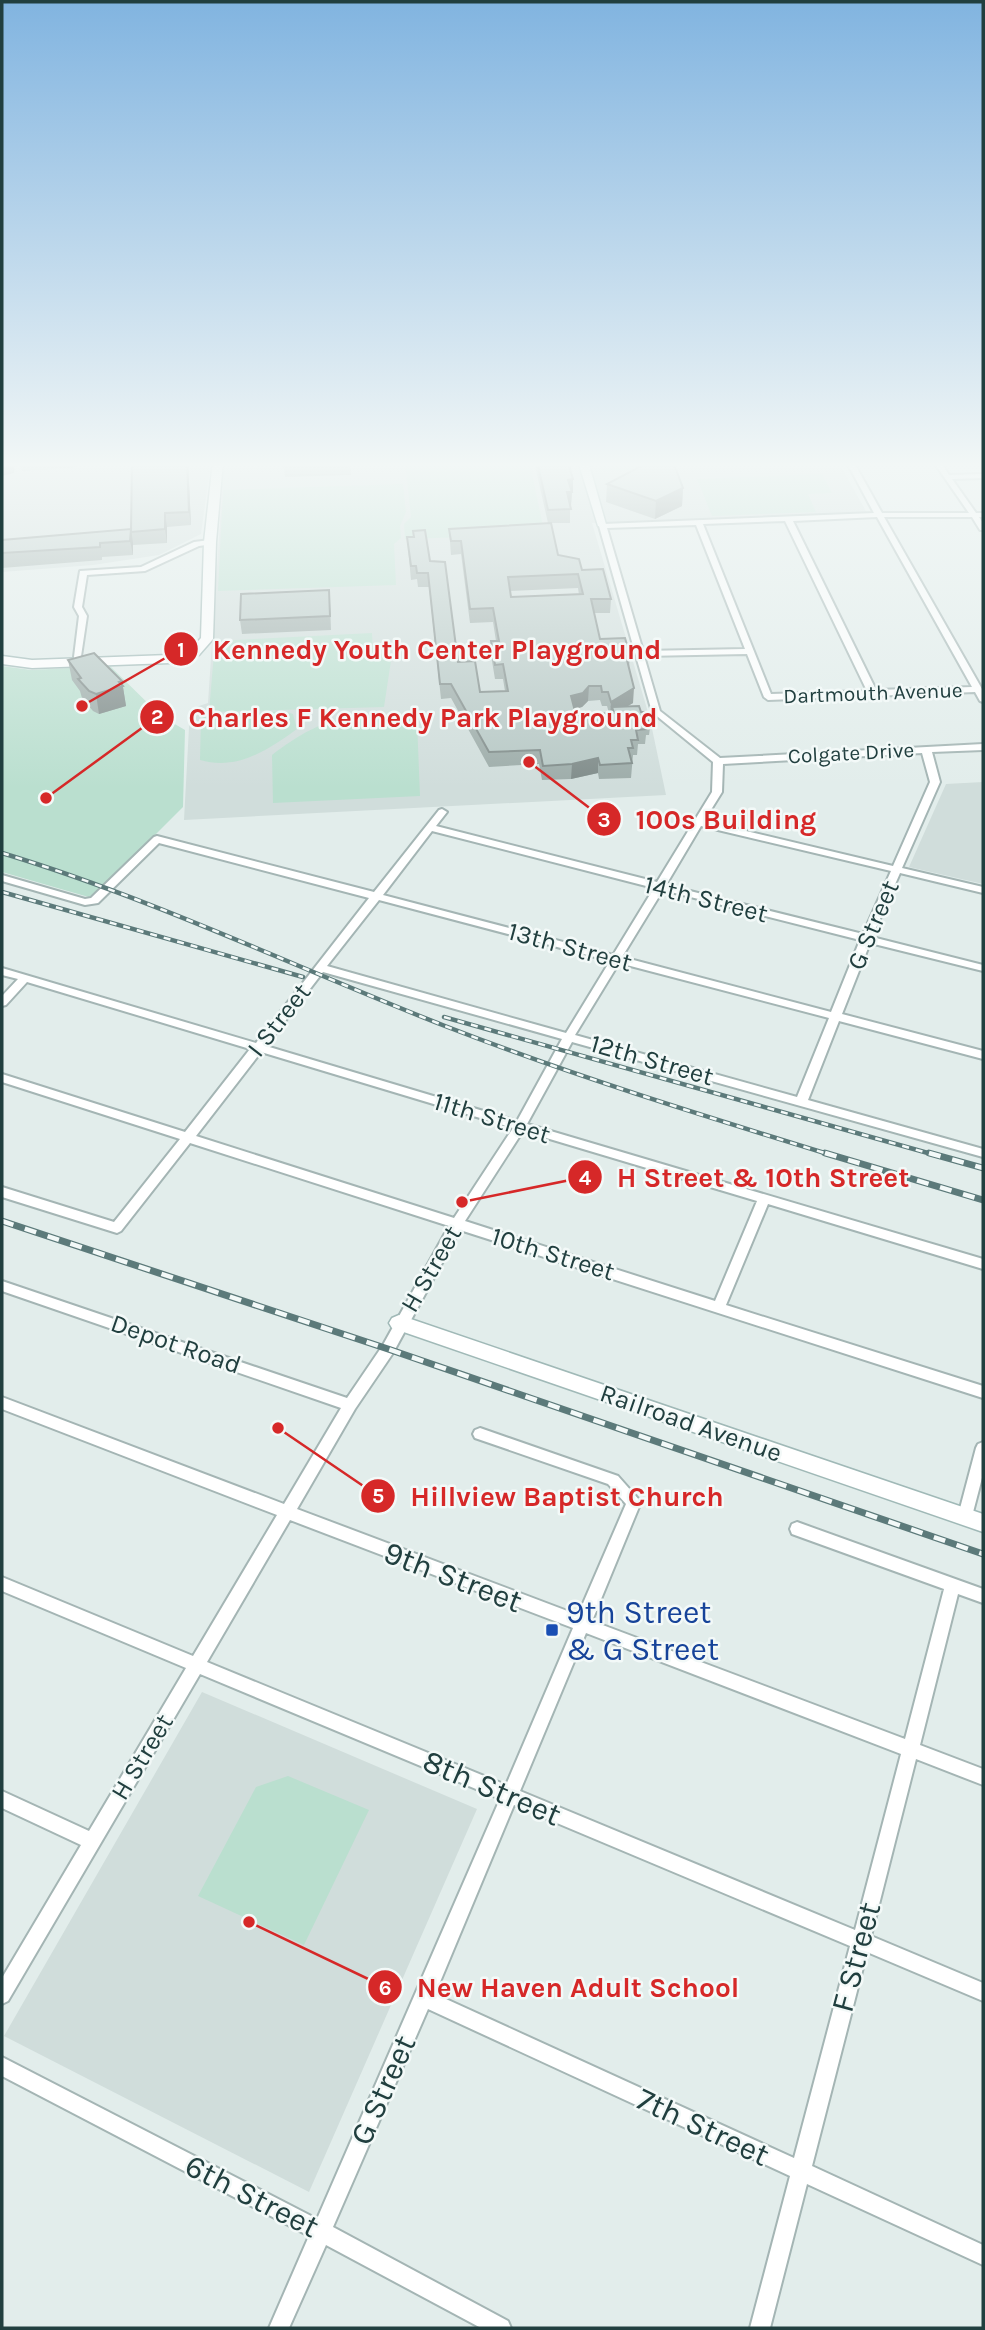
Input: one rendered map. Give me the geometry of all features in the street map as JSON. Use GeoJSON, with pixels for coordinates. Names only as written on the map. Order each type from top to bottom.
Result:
{"type":"FeatureCollection","features":[{"type":"Feature","properties":{"kind":"street"},"geometry":{"type":"LineString","coordinates":[[76,663],[83,616],[78,607],[83,573],[131,570]]}},
{"type":"Feature","properties":{"kind":"street"},"geometry":{"type":"LineString","coordinates":[[2,660],[32,664],[170,659],[200,649],[207,639],[210,570]]}},
{"type":"Feature","properties":{"kind":"street"},"geometry":{"type":"LineString","coordinates":[[615,570],[656,712],[718,761]]}},
{"type":"Feature","properties":{"kind":"street"},"geometry":{"type":"LineString","coordinates":[[639,654],[749,651],[717,570]]}},
{"type":"Feature","properties":{"kind":"street"},"geometry":{"type":"LineString","coordinates":[[813,570],[873,693]]}},
{"type":"Feature","properties":{"kind":"street"},"geometry":{"type":"LineString","coordinates":[[911,570],[983,699]]}},
{"type":"Feature","properties":{"kind":"street","name":"Dartmouth Avenue"},"geometry":{"type":"LineString","coordinates":[[749,651],[768,697],[978,689]]}},
{"type":"Feature","properties":{"kind":"street","name":"Colgate Drive"},"geometry":{"type":"LineString","coordinates":[[718,761],[983,747]]}},
{"type":"Feature","properties":{"kind":"street","name":"G Street"},"geometry":{"type":"LineString","coordinates":[[802,1102],[866,939],[936,782],[926,749]]}},
{"type":"Feature","properties":{"kind":"street","name":"H Street"},"geometry":{"type":"LineString","coordinates":[[2,1995],[286,1512],[350,1405],[388,1349],[399,1323],[456,1224],[520,1126],[616,959],[717,792],[718,761]]}},
{"type":"Feature","properties":{"kind":"street","name":"I Street"},"geometry":{"type":"LineString","coordinates":[[2,1192],[117,1228],[375,895],[442,813]]}},
{"type":"Feature","properties":{"kind":"street"},"geometry":{"type":"LineString","coordinates":[[699,823],[983,890]]}},
{"type":"Feature","properties":{"kind":"street","name":"14th Street"},"geometry":{"type":"LineString","coordinates":[[430,828],[983,968]]}},
{"type":"Feature","properties":{"kind":"street","name":"13th Street"},"geometry":{"type":"LineString","coordinates":[[2,878],[85,902],[94,901],[157,839],[983,1055]]}},
{"type":"Feature","properties":{"kind":"street","name":"12th Street"},"geometry":{"type":"LineString","coordinates":[[320,968],[983,1153]]}},
{"type":"Feature","properties":{"kind":"street","name":"11th Street"},"geometry":{"type":"LineString","coordinates":[[2,971],[983,1264]]}},
{"type":"Feature","properties":{"kind":"street"},"geometry":{"type":"LineString","coordinates":[[2,1002],[25,978]]}},
{"type":"Feature","properties":{"kind":"street","name":"10th Street"},"geometry":{"type":"LineString","coordinates":[[2,1077],[983,1392]]}},
{"type":"Feature","properties":{"kind":"street"},"geometry":{"type":"LineString","coordinates":[[719,1306],[764,1199]]}},
{"type":"Feature","properties":{"kind":"street","name":"Depot Road"},"geometry":{"type":"LineString","coordinates":[[2,1286],[350,1405]]}},
{"type":"Feature","properties":{"kind":"street","name":"Railroad Avenue"},"geometry":{"type":"LineString","coordinates":[[399,1323],[974,1520]]}},
{"type":"Feature","properties":{"kind":"street","name":"9th Street"},"geometry":{"type":"LineString","coordinates":[[2,1403],[983,1777]]}},
{"type":"Feature","properties":{"kind":"street","name":"G Street"},"geometry":{"type":"LineString","coordinates":[[279,2328],[584,1627],[634,1502],[613,1480],[481,1434]]}},
{"type":"Feature","properties":{"kind":"street"},"geometry":{"type":"LineString","coordinates":[[974,1520],[983,1448]]}},
{"type":"Feature","properties":{"kind":"street"},"geometry":{"type":"LineString","coordinates":[[797,1529],[983,1596]]}},
{"type":"Feature","properties":{"kind":"street","name":"8th Street"},"geometry":{"type":"LineString","coordinates":[[2,1584],[983,1992]]}},
{"type":"Feature","properties":{"kind":"street","name":"F Street"},"geometry":{"type":"LineString","coordinates":[[760,2328],[953,1585]]}},
{"type":"Feature","properties":{"kind":"street"},"geometry":{"type":"LineString","coordinates":[[2,1799],[92,1841]]}},
{"type":"Feature","properties":{"kind":"street","name":"7th Street"},"geometry":{"type":"LineString","coordinates":[[424,1998],[983,2255]]}},
{"type":"Feature","properties":{"kind":"street","name":"6th Street"},"geometry":{"type":"LineString","coordinates":[[2,2066],[501,2328]]}},
{"type":"Feature","properties":{"kind":"shaded area"},"geometry":{"type":"Polygon","coordinates":[[[2,570],[31,570],[2,572],[2,570]]]}},
{"type":"Feature","properties":{"kind":"shaded area"},"geometry":{"type":"Polygon","coordinates":[[[217,570],[606,570],[650,719],[666,795],[184,820],[190,709],[208,703],[217,570]]]}},
{"type":"Feature","properties":{"kind":"shaded area"},"geometry":{"type":"Polygon","coordinates":[[[983,782],[983,884],[909,867],[946,784],[983,782]]]}},
{"type":"Feature","properties":{"kind":"shaded area"},"geometry":{"type":"Polygon","coordinates":[[[202,1692],[477,1809],[309,2192],[4,2036],[202,1692]]]}},
{"type":"Feature","properties":{"kind":"green space"},"geometry":{"type":"Polygon","coordinates":[[[219,570],[395,570],[396,585],[218,591],[219,570]]]}},
{"type":"Feature","properties":{"kind":"green space"},"geometry":{"type":"Polygon","coordinates":[[[372,633],[373,654],[392,654],[384,707],[209,712],[215,641],[372,633]]]}},
{"type":"Feature","properties":{"kind":"green space"},"geometry":{"type":"Polygon","coordinates":[[[2,666],[31,670],[110,666],[161,716],[185,730],[183,807],[92,898],[2,872],[2,666]]]}},
{"type":"Feature","properties":{"kind":"green space"},"geometry":{"type":"Polygon","coordinates":[[[284,711],[293,714],[297,729],[263,751],[227,763],[200,760],[201,717],[284,711]]]}},
{"type":"Feature","properties":{"kind":"green space"},"geometry":{"type":"Polygon","coordinates":[[[404,716],[417,721],[420,796],[273,803],[272,755],[290,742],[306,732],[334,721],[404,716]]]}},
{"type":"Feature","properties":{"kind":"green space"},"geometry":{"type":"Polygon","coordinates":[[[288,1776],[369,1810],[304,1945],[198,1896],[256,1787],[288,1776]]]}},
{"type":"Feature","properties":{"kind":"building"},"geometry":{"type":"Polygon","coordinates":[[[417,570],[446,570],[458,662],[475,661],[480,692],[508,691],[503,664],[495,665],[491,641],[499,641],[493,608],[470,609],[465,570],[603,570],[611,599],[591,599],[600,639],[625,638],[630,656],[626,656],[634,688],[611,702],[608,692],[602,692],[601,686],[589,686],[583,693],[571,696],[576,715],[614,713],[612,707],[639,706],[641,712],[648,712],[651,721],[644,721],[646,729],[636,730],[638,740],[631,740],[633,748],[628,748],[632,763],[600,765],[598,758],[572,764],[543,766],[540,750],[489,752],[451,684],[440,684],[428,573],[417,573],[417,570]],[[578,574],[508,577],[511,597],[583,594],[578,574]]]}},
{"type":"Feature","properties":{"kind":"building"},"geometry":{"type":"Polygon","coordinates":[[[329,590],[330,616],[240,620],[241,594],[329,590]]]}},
{"type":"Feature","properties":{"kind":"building"},"geometry":{"type":"Polygon","coordinates":[[[94,653],[122,681],[119,682],[123,686],[96,694],[89,691],[78,679],[81,678],[68,660],[94,653]]]}},
{"type":"Feature","properties":{"kind":"railway"},"geometry":{"type":"LineString","coordinates":[[2,853],[115,891],[492,1044],[636,1094],[831,1155]]}},
{"type":"Feature","properties":{"kind":"railway"},"geometry":{"type":"LineString","coordinates":[[2,892],[303,977]]}},
{"type":"Feature","properties":{"kind":"railway"},"geometry":{"type":"LineString","coordinates":[[444,1017],[935,1155]]}},
{"type":"Feature","properties":{"kind":"railway"},"geometry":{"type":"LineString","coordinates":[[825,1153],[983,1200]]}},
{"type":"Feature","properties":{"kind":"railway"},"geometry":{"type":"LineString","coordinates":[[929,1153],[983,1168]]}},
{"type":"Feature","properties":{"kind":"railway"},"geometry":{"type":"LineString","coordinates":[[2,1221],[388,1349],[983,1554]]}},
{"type":"Feature","properties":{"kind":"place","name":"Kennedy Youth Center Playground"},"geometry":{"type":"Point","coordinates":[82,706]}},
{"type":"Feature","properties":{"kind":"place","name":"100s Building"},"geometry":{"type":"Point","coordinates":[529,762]}},
{"type":"Feature","properties":{"kind":"place","name":"Charles F Kennedy Park Playground"},"geometry":{"type":"Point","coordinates":[46,798]}},
{"type":"Feature","properties":{"kind":"place","name":"H Street & 10th Street"},"geometry":{"type":"Point","coordinates":[462,1202]}},
{"type":"Feature","properties":{"kind":"place","name":"Hillview Baptist Church"},"geometry":{"type":"Point","coordinates":[278,1428]}},
{"type":"Feature","properties":{"kind":"place","name":"9th Street & G Street"},"geometry":{"type":"Point","coordinates":[552,1630]}},
{"type":"Feature","properties":{"kind":"place","name":"New Haven Adult School"},"geometry":{"type":"Point","coordinates":[249,1922]}}]}
